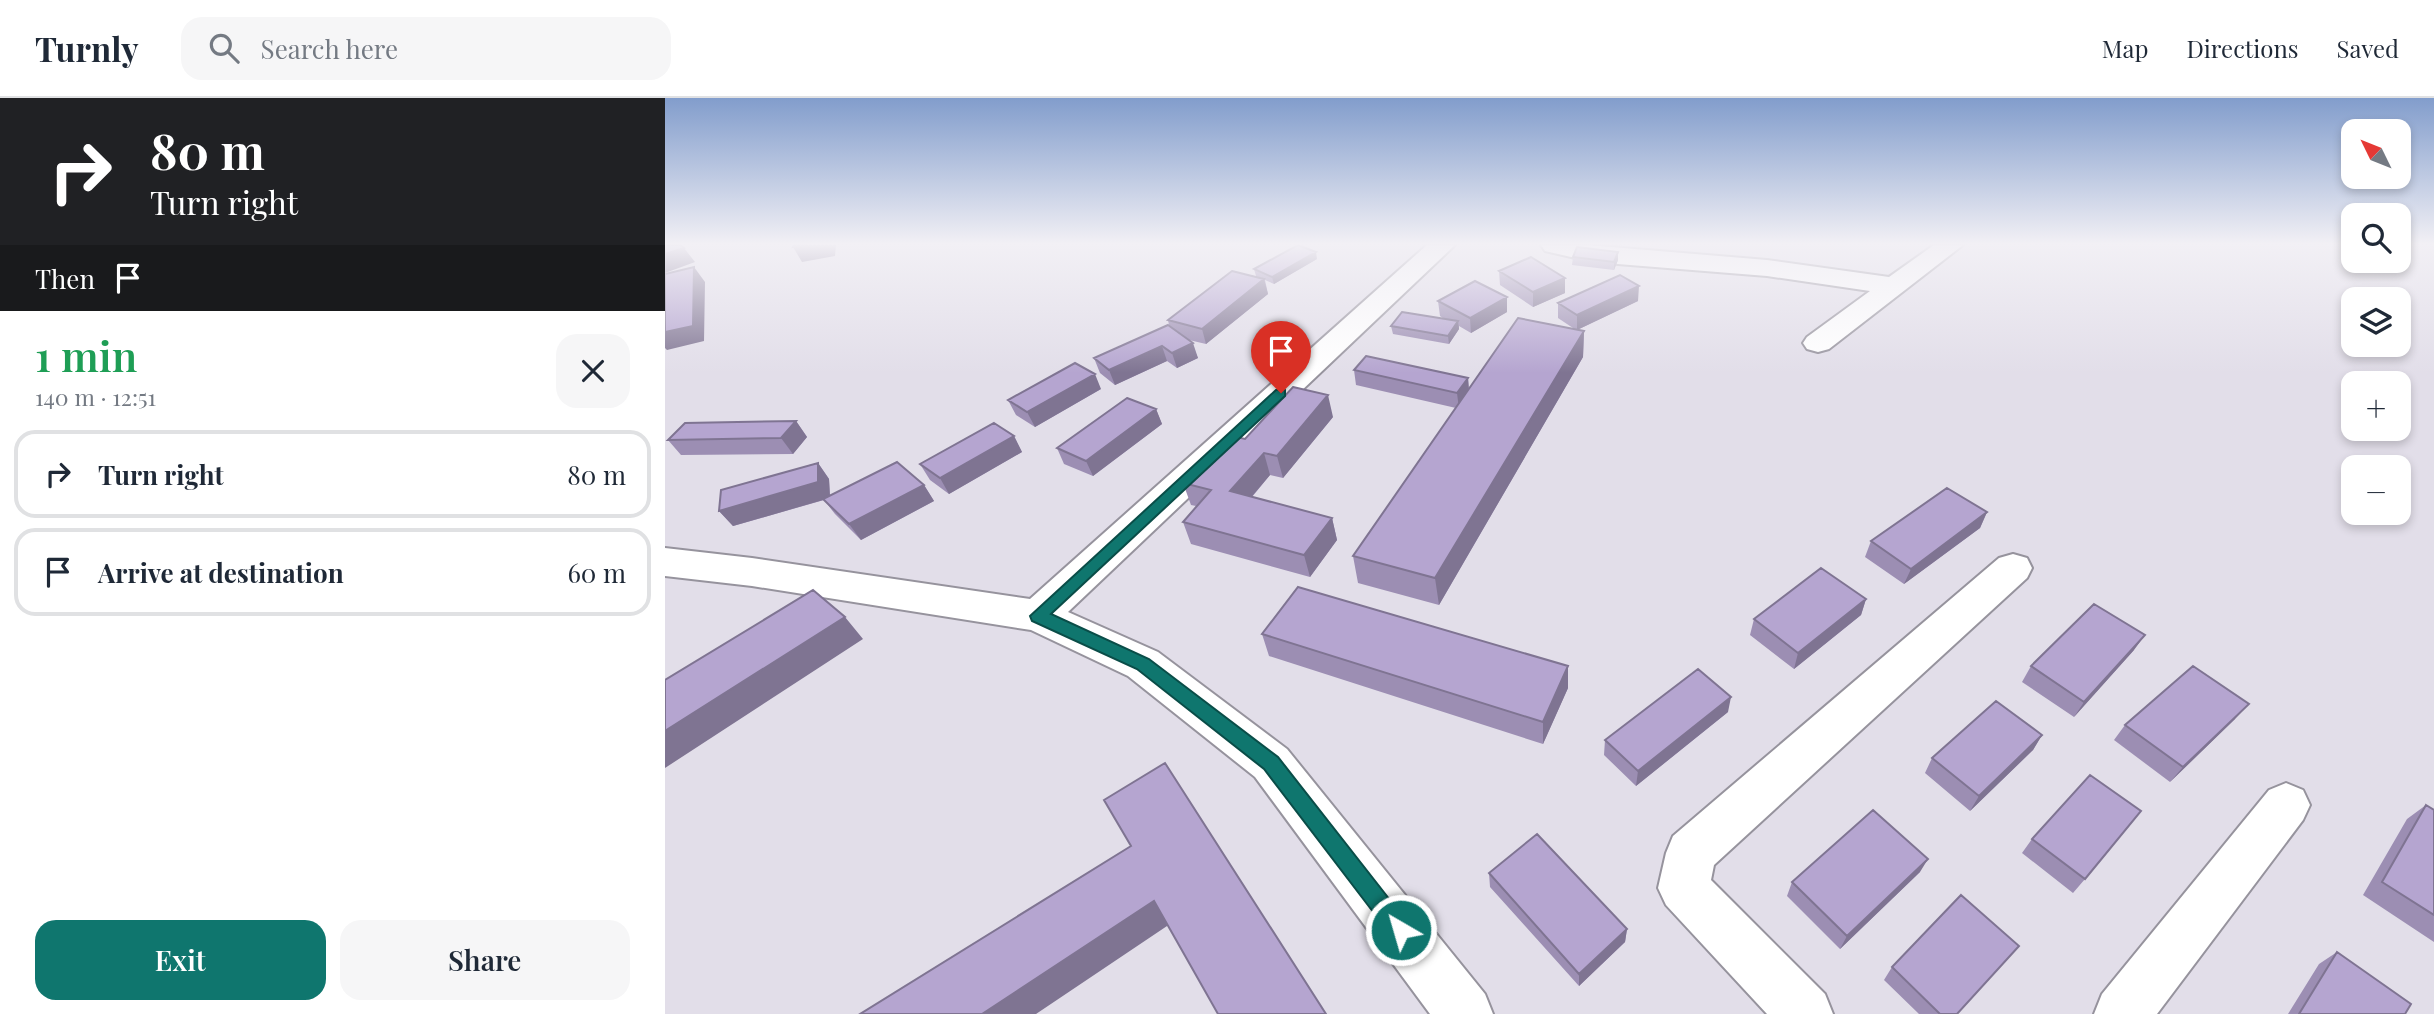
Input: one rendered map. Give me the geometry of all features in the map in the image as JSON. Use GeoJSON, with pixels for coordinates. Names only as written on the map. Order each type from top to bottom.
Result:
{"type":"FeatureCollection","features":[{"type":"Feature","properties":{"kind":"street"},"geometry":{"type":"LineString","coordinates":[[1038,616],[1394,288]]}},
{"type":"Feature","properties":{"kind":"street"},"geometry":{"type":"LineString","coordinates":[[1818,343],[1894,288]]}},
{"type":"Feature","properties":{"kind":"street"},"geometry":{"type":"LineString","coordinates":[[665,562],[752,572],[1038,616],[1143,664],[1271,763],[1465,1014]]}},
{"type":"Feature","properties":{"kind":"street"},"geometry":{"type":"LineString","coordinates":[[1805,1014],[1684,888],[1691,853],[2013,568]]}},
{"type":"Feature","properties":{"kind":"street"},"geometry":{"type":"LineString","coordinates":[[2122,1014],[2285,805]]}},
{"type":"Feature","properties":{"kind":"building"},"geometry":{"type":"Polygon","coordinates":[[[665,288],[694,288],[693,326],[665,332],[665,288]]]}},
{"type":"Feature","properties":{"kind":"building"},"geometry":{"type":"Polygon","coordinates":[[[1210,288],[1253,288],[1202,329],[1168,320],[1210,288]]]}},
{"type":"Feature","properties":{"kind":"building"},"geometry":{"type":"Polygon","coordinates":[[[1463,288],[1488,288],[1507,297],[1470,318],[1438,301],[1463,288]]]}},
{"type":"Feature","properties":{"kind":"building"},"geometry":{"type":"Polygon","coordinates":[[[1526,288],[1543,288],[1533,292],[1526,288]]]}},
{"type":"Feature","properties":{"kind":"building"},"geometry":{"type":"Polygon","coordinates":[[[1592,288],[1635,288],[1577,315],[1558,303],[1592,288]]]}},
{"type":"Feature","properties":{"kind":"building"},"geometry":{"type":"Polygon","coordinates":[[[1402,312],[1458,321],[1448,336],[1391,326],[1402,312]]]}},
{"type":"Feature","properties":{"kind":"building"},"geometry":{"type":"Polygon","coordinates":[[[1518,318],[1584,331],[1435,578],[1353,556],[1518,318]]]}},
{"type":"Feature","properties":{"kind":"building"},"geometry":{"type":"Polygon","coordinates":[[[1168,325],[1193,343],[1172,353],[1162,346],[1109,370],[1094,358],[1168,325]]]}},
{"type":"Feature","properties":{"kind":"building"},"geometry":{"type":"Polygon","coordinates":[[[1366,356],[1468,378],[1457,393],[1354,370],[1366,356]]]}},
{"type":"Feature","properties":{"kind":"building"},"geometry":{"type":"Polygon","coordinates":[[[1075,363],[1095,374],[1027,412],[1008,400],[1075,363]]]}},
{"type":"Feature","properties":{"kind":"building"},"geometry":{"type":"Polygon","coordinates":[[[1293,387],[1328,395],[1277,456],[1264,453],[1230,491],[1332,518],[1304,555],[1183,522],[1211,490],[1183,483],[1228,435],[1245,439],[1293,387]]]}},
{"type":"Feature","properties":{"kind":"building"},"geometry":{"type":"Polygon","coordinates":[[[1127,398],[1156,409],[1086,461],[1057,448],[1127,398]]]}},
{"type":"Feature","properties":{"kind":"building"},"geometry":{"type":"Polygon","coordinates":[[[796,421],[781,438],[668,440],[685,423],[796,421]]]}},
{"type":"Feature","properties":{"kind":"building"},"geometry":{"type":"Polygon","coordinates":[[[994,423],[1014,436],[940,478],[920,464],[994,423]]]}},
{"type":"Feature","properties":{"kind":"building"},"geometry":{"type":"Polygon","coordinates":[[[897,462],[924,485],[849,524],[823,499],[897,462]]]}},
{"type":"Feature","properties":{"kind":"building"},"geometry":{"type":"Polygon","coordinates":[[[818,463],[818,482],[719,511],[721,490],[818,463]]]}},
{"type":"Feature","properties":{"kind":"building"},"geometry":{"type":"Polygon","coordinates":[[[1947,488],[1987,512],[1911,569],[1871,541],[1947,488]]]}},
{"type":"Feature","properties":{"kind":"building"},"geometry":{"type":"Polygon","coordinates":[[[1821,568],[1866,599],[1798,653],[1754,619],[1821,568]]]}},
{"type":"Feature","properties":{"kind":"building"},"geometry":{"type":"Polygon","coordinates":[[[1298,587],[1568,666],[1543,722],[1262,634],[1298,587]]]}},
{"type":"Feature","properties":{"kind":"building"},"geometry":{"type":"Polygon","coordinates":[[[813,590],[845,617],[665,731],[665,680],[813,590]]]}},
{"type":"Feature","properties":{"kind":"building"},"geometry":{"type":"Polygon","coordinates":[[[2094,604],[2145,635],[2084,702],[2031,666],[2094,604]]]}},
{"type":"Feature","properties":{"kind":"building"},"geometry":{"type":"Polygon","coordinates":[[[2193,666],[2249,704],[2183,767],[2125,725],[2193,666]]]}},
{"type":"Feature","properties":{"kind":"building"},"geometry":{"type":"Polygon","coordinates":[[[1698,669],[1731,697],[1638,771],[1605,740],[1698,669]]]}},
{"type":"Feature","properties":{"kind":"building"},"geometry":{"type":"Polygon","coordinates":[[[1996,701],[2042,735],[1979,796],[1932,758],[1996,701]]]}},
{"type":"Feature","properties":{"kind":"building"},"geometry":{"type":"Polygon","coordinates":[[[1165,763],[1326,1014],[1218,1014],[1154,901],[982,1014],[860,1014],[1131,846],[1104,800],[1165,763]]]}},
{"type":"Feature","properties":{"kind":"building"},"geometry":{"type":"Polygon","coordinates":[[[2090,775],[2141,811],[2085,879],[2032,839],[2090,775]]]}},
{"type":"Feature","properties":{"kind":"building"},"geometry":{"type":"Polygon","coordinates":[[[2426,805],[2434,810],[2434,915],[2382,882],[2426,805]]]}},
{"type":"Feature","properties":{"kind":"building"},"geometry":{"type":"Polygon","coordinates":[[[1873,810],[1928,859],[1847,936],[1792,882],[1873,810]]]}},
{"type":"Feature","properties":{"kind":"building"},"geometry":{"type":"Polygon","coordinates":[[[1537,834],[1627,929],[1579,974],[1489,873],[1537,834]]]}},
{"type":"Feature","properties":{"kind":"building"},"geometry":{"type":"Polygon","coordinates":[[[1961,895],[2019,946],[1957,1014],[1940,1014],[1892,967],[1961,895]]]}},
{"type":"Feature","properties":{"kind":"building"},"geometry":{"type":"Polygon","coordinates":[[[2337,952],[2411,1004],[2405,1014],[2299,1014],[2337,952]]]}},
{"type":"Feature","properties":{"kind":"route"},"geometry":{"type":"LineString","coordinates":[[1281,393],[1038,616],[1143,664],[1271,763],[1401,930]]}}]}
